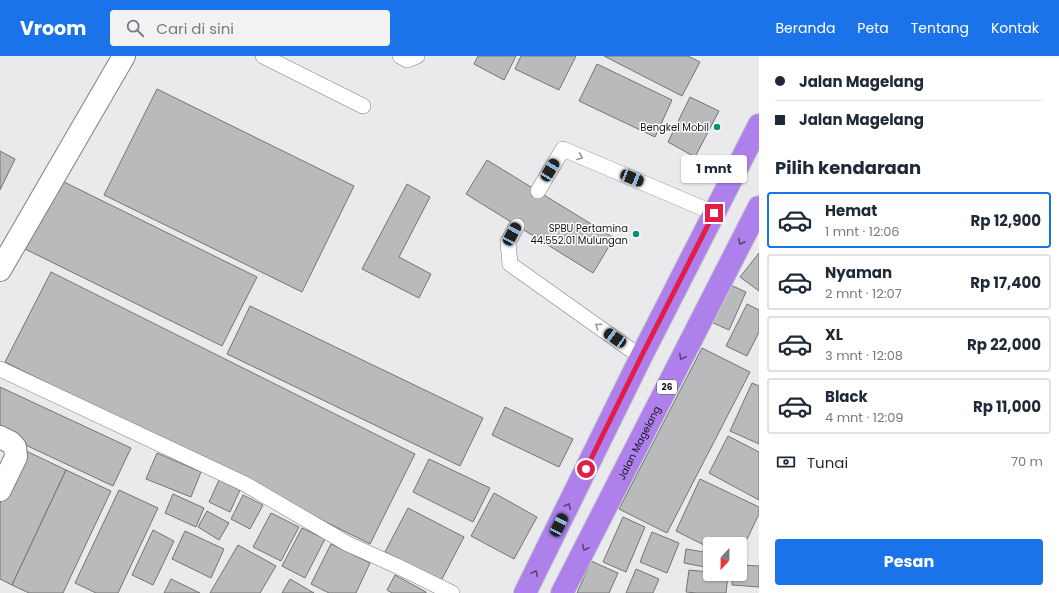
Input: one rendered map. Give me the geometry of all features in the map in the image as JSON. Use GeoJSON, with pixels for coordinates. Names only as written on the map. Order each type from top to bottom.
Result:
{"type":"FeatureCollection","features":[{"type":"Feature","properties":{"kind":"highway"},"geometry":{"type":"LineString","coordinates":[[525,593],[641,357],[759,125]]}},
{"type":"Feature","properties":{"kind":"highway","name":"Jalan Magelang"},"geometry":{"type":"LineString","coordinates":[[562,593],[759,207]]}},
{"type":"Feature","properties":{"kind":"highway"},"geometry":{"type":"LineString","coordinates":[[545,553],[575,568]]}},
{"type":"Feature","properties":{"kind":"street"},"geometry":{"type":"LineString","coordinates":[[0,270],[124,56]]}},
{"type":"Feature","properties":{"kind":"street"},"geometry":{"type":"LineString","coordinates":[[0,437],[10,442],[15,447],[16,457],[0,490]]}},
{"type":"Feature","properties":{"kind":"lane"},"geometry":{"type":"LineString","coordinates":[[263,56],[363,106]]}},
{"type":"Feature","properties":{"kind":"lane"},"geometry":{"type":"LineString","coordinates":[[400,56],[407,60],[417,56]]}},
{"type":"Feature","properties":{"kind":"lane"},"geometry":{"type":"LineString","coordinates":[[538,191],[563,149],[714,213]]}},
{"type":"Feature","properties":{"kind":"lane"},"geometry":{"type":"LineString","coordinates":[[517,226],[508,242],[510,264],[641,357]]}},
{"type":"Feature","properties":{"kind":"lane"},"geometry":{"type":"LineString","coordinates":[[0,369],[245,484],[348,544],[398,566],[452,593]]}},
{"type":"Feature","properties":{"kind":"building"},"geometry":{"type":"Polygon","coordinates":[[[478,56],[516,56],[504,80],[474,64],[478,56]]]}},
{"type":"Feature","properties":{"kind":"building"},"geometry":{"type":"Polygon","coordinates":[[[521,56],[576,56],[559,90],[515,69],[521,56]]]}},
{"type":"Feature","properties":{"kind":"building"},"geometry":{"type":"Polygon","coordinates":[[[604,56],[688,56],[700,62],[682,96],[604,56]]]}},
{"type":"Feature","properties":{"kind":"building"},"geometry":{"type":"Polygon","coordinates":[[[597,64],[672,100],[655,137],[579,101],[597,64]]]}},
{"type":"Feature","properties":{"kind":"building"},"geometry":{"type":"Polygon","coordinates":[[[157,89],[354,186],[302,292],[104,195],[157,89]]]}},
{"type":"Feature","properties":{"kind":"building"},"geometry":{"type":"Polygon","coordinates":[[[690,97],[719,111],[695,157],[668,142],[690,97]]]}},
{"type":"Feature","properties":{"kind":"building"},"geometry":{"type":"Polygon","coordinates":[[[0,151],[15,159],[0,190],[0,151]]]}},
{"type":"Feature","properties":{"kind":"building"},"geometry":{"type":"Polygon","coordinates":[[[487,160],[614,238],[593,273],[466,194],[487,160]]]}},
{"type":"Feature","properties":{"kind":"building"},"geometry":{"type":"Polygon","coordinates":[[[60,180],[257,277],[222,346],[25,249],[60,180]]]}},
{"type":"Feature","properties":{"kind":"building"},"geometry":{"type":"Polygon","coordinates":[[[407,184],[430,197],[399,257],[431,274],[419,298],[362,269],[407,184]]]}},
{"type":"Feature","properties":{"kind":"building"},"geometry":{"type":"Polygon","coordinates":[[[759,253],[759,291],[740,277],[759,253]]]}},
{"type":"Feature","properties":{"kind":"building"},"geometry":{"type":"Polygon","coordinates":[[[51,272],[415,454],[370,544],[5,362],[51,272]]]}},
{"type":"Feature","properties":{"kind":"building"},"geometry":{"type":"Polygon","coordinates":[[[728,284],[746,292],[729,330],[711,322],[728,284]]]}},
{"type":"Feature","properties":{"kind":"building"},"geometry":{"type":"Polygon","coordinates":[[[747,304],[759,310],[759,332],[747,356],[726,346],[747,304]]]}},
{"type":"Feature","properties":{"kind":"building"},"geometry":{"type":"Polygon","coordinates":[[[250,306],[483,418],[460,466],[227,354],[250,306]]]}},
{"type":"Feature","properties":{"kind":"building"},"geometry":{"type":"Polygon","coordinates":[[[702,348],[750,372],[667,533],[619,509],[702,348]]]}},
{"type":"Feature","properties":{"kind":"building"},"geometry":{"type":"Polygon","coordinates":[[[752,383],[759,386],[759,444],[730,431],[752,383]]]}},
{"type":"Feature","properties":{"kind":"building"},"geometry":{"type":"Polygon","coordinates":[[[0,387],[131,448],[113,486],[0,433],[0,387]]]}},
{"type":"Feature","properties":{"kind":"building"},"geometry":{"type":"Polygon","coordinates":[[[505,407],[573,439],[559,467],[492,435],[505,407]]]}},
{"type":"Feature","properties":{"kind":"building"},"geometry":{"type":"Polygon","coordinates":[[[728,436],[759,452],[759,500],[709,473],[728,436]]]}},
{"type":"Feature","properties":{"kind":"building"},"geometry":{"type":"Polygon","coordinates":[[[22,449],[66,470],[12,585],[0,579],[0,495],[22,449]]]}},
{"type":"Feature","properties":{"kind":"building"},"geometry":{"type":"Polygon","coordinates":[[[157,453],[201,472],[191,497],[146,479],[157,453]]]}},
{"type":"Feature","properties":{"kind":"building"},"geometry":{"type":"Polygon","coordinates":[[[429,459],[490,488],[473,522],[413,492],[429,459]]]}},
{"type":"Feature","properties":{"kind":"building"},"geometry":{"type":"Polygon","coordinates":[[[66,470],[111,491],[63,593],[29,593],[12,585],[66,470]]]}},
{"type":"Feature","properties":{"kind":"building"},"geometry":{"type":"Polygon","coordinates":[[[700,479],[759,507],[759,514],[747,539],[747,537],[703,537],[703,544],[676,531],[700,479]]]}},
{"type":"Feature","properties":{"kind":"building"},"geometry":{"type":"Polygon","coordinates":[[[219,480],[240,490],[230,512],[209,502],[219,480]]]}},
{"type":"Feature","properties":{"kind":"building"},"geometry":{"type":"Polygon","coordinates":[[[119,490],[158,508],[118,593],[96,593],[75,583],[119,490]]]}},
{"type":"Feature","properties":{"kind":"building"},"geometry":{"type":"Polygon","coordinates":[[[494,493],[537,517],[514,559],[471,536],[494,493]]]}},
{"type":"Feature","properties":{"kind":"building"},"geometry":{"type":"Polygon","coordinates":[[[173,494],[204,508],[196,527],[165,513],[173,494]]]}},
{"type":"Feature","properties":{"kind":"building"},"geometry":{"type":"Polygon","coordinates":[[[243,495],[263,505],[250,529],[231,519],[243,495]]]}},
{"type":"Feature","properties":{"kind":"building"},"geometry":{"type":"Polygon","coordinates":[[[408,508],[464,537],[441,581],[385,552],[408,508]]]}},
{"type":"Feature","properties":{"kind":"building"},"geometry":{"type":"Polygon","coordinates":[[[207,511],[229,523],[219,540],[198,527],[207,511]]]}},
{"type":"Feature","properties":{"kind":"building"},"geometry":{"type":"Polygon","coordinates":[[[271,513],[299,527],[281,561],[253,547],[271,513]]]}},
{"type":"Feature","properties":{"kind":"building"},"geometry":{"type":"Polygon","coordinates":[[[623,517],[645,527],[626,572],[603,562],[623,517]]]}},
{"type":"Feature","properties":{"kind":"building"},"geometry":{"type":"Polygon","coordinates":[[[302,528],[325,539],[305,578],[282,566],[302,528]]]}},
{"type":"Feature","properties":{"kind":"building"},"geometry":{"type":"Polygon","coordinates":[[[153,530],[174,541],[153,585],[132,575],[153,530]]]}},
{"type":"Feature","properties":{"kind":"building"},"geometry":{"type":"Polygon","coordinates":[[[185,531],[224,549],[211,578],[172,559],[185,531]]]}},
{"type":"Feature","properties":{"kind":"building"},"geometry":{"type":"Polygon","coordinates":[[[652,532],[679,543],[667,573],[640,562],[652,532]]]}},
{"type":"Feature","properties":{"kind":"building"},"geometry":{"type":"Polygon","coordinates":[[[331,544],[370,563],[356,593],[329,593],[311,584],[331,544]]]}},
{"type":"Feature","properties":{"kind":"building"},"geometry":{"type":"Polygon","coordinates":[[[238,545],[276,566],[260,593],[210,593],[238,545]]]}},
{"type":"Feature","properties":{"kind":"building"},"geometry":{"type":"Polygon","coordinates":[[[686,549],[703,552],[703,567],[684,563],[686,549]]]}},
{"type":"Feature","properties":{"kind":"building"},"geometry":{"type":"Polygon","coordinates":[[[591,561],[618,573],[609,593],[577,593],[591,561]]]}},
{"type":"Feature","properties":{"kind":"building"},"geometry":{"type":"Polygon","coordinates":[[[747,565],[759,566],[759,587],[732,585],[732,581],[747,581],[747,565]]]}},
{"type":"Feature","properties":{"kind":"building"},"geometry":{"type":"Polygon","coordinates":[[[636,569],[659,579],[653,593],[626,593],[636,569]]]}},
{"type":"Feature","properties":{"kind":"building"},"geometry":{"type":"Polygon","coordinates":[[[689,570],[703,571],[703,581],[727,581],[726,593],[686,592],[689,570]]]}},
{"type":"Feature","properties":{"kind":"building"},"geometry":{"type":"Polygon","coordinates":[[[395,575],[426,593],[392,593],[387,590],[395,575]]]}},
{"type":"Feature","properties":{"kind":"building"},"geometry":{"type":"Polygon","coordinates":[[[171,579],[200,593],[164,593],[171,579]]]}},
{"type":"Feature","properties":{"kind":"building"},"geometry":{"type":"Polygon","coordinates":[[[290,579],[314,593],[282,593],[290,579]]]}},
{"type":"Feature","properties":{"kind":"place","name":"Bengkel Mobil"},"geometry":{"type":"Point","coordinates":[717,127]}},
{"type":"Feature","properties":{"kind":"place","name":"SPBU Pertamina 44.552.01 Mulungan"},"geometry":{"type":"Point","coordinates":[636,234]}},
{"type":"Feature","properties":{"kind":"route"},"geometry":{"type":"LineString","coordinates":[[586,469],[714,213]]}}]}
